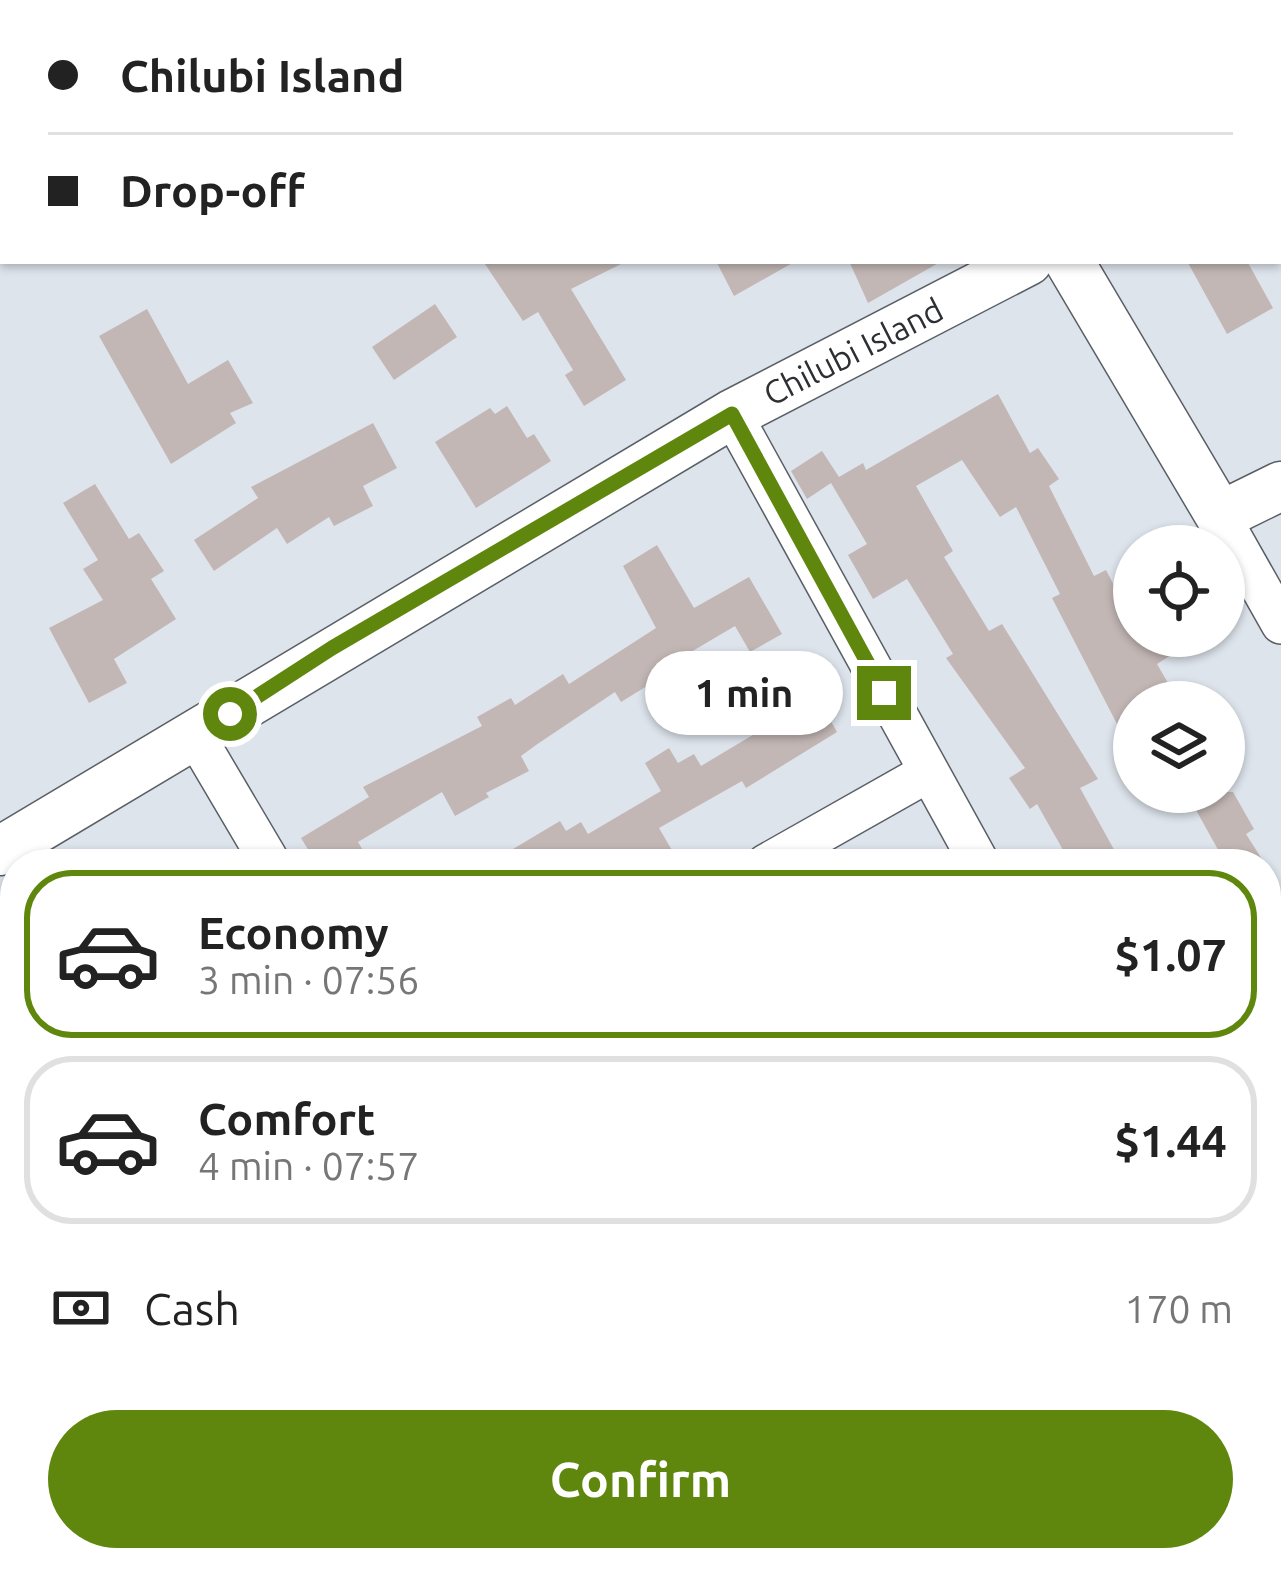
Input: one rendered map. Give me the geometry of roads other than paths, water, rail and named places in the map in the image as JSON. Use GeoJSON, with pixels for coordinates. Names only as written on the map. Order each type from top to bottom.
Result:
{"type":"FeatureCollection","features":[{"type":"Feature","properties":{"kind":"street","name":"Chilubi Island"},"geometry":{"type":"LineString","coordinates":[[3,849],[196,736],[332,648],[732,414],[1022,264]]}},
{"type":"Feature","properties":{"kind":"street"},"geometry":{"type":"LineString","coordinates":[[1071,264],[1281,624]]}},
{"type":"Feature","properties":{"kind":"street"},"geometry":{"type":"LineString","coordinates":[[732,414],[971,849]]}},
{"type":"Feature","properties":{"kind":"street"},"geometry":{"type":"LineString","coordinates":[[1220,516],[1281,486]]}},
{"type":"Feature","properties":{"kind":"street"},"geometry":{"type":"LineString","coordinates":[[196,736],[262,849]]}},
{"type":"Feature","properties":{"kind":"street"},"geometry":{"type":"LineString","coordinates":[[793,849],[927,773]]}}]}
